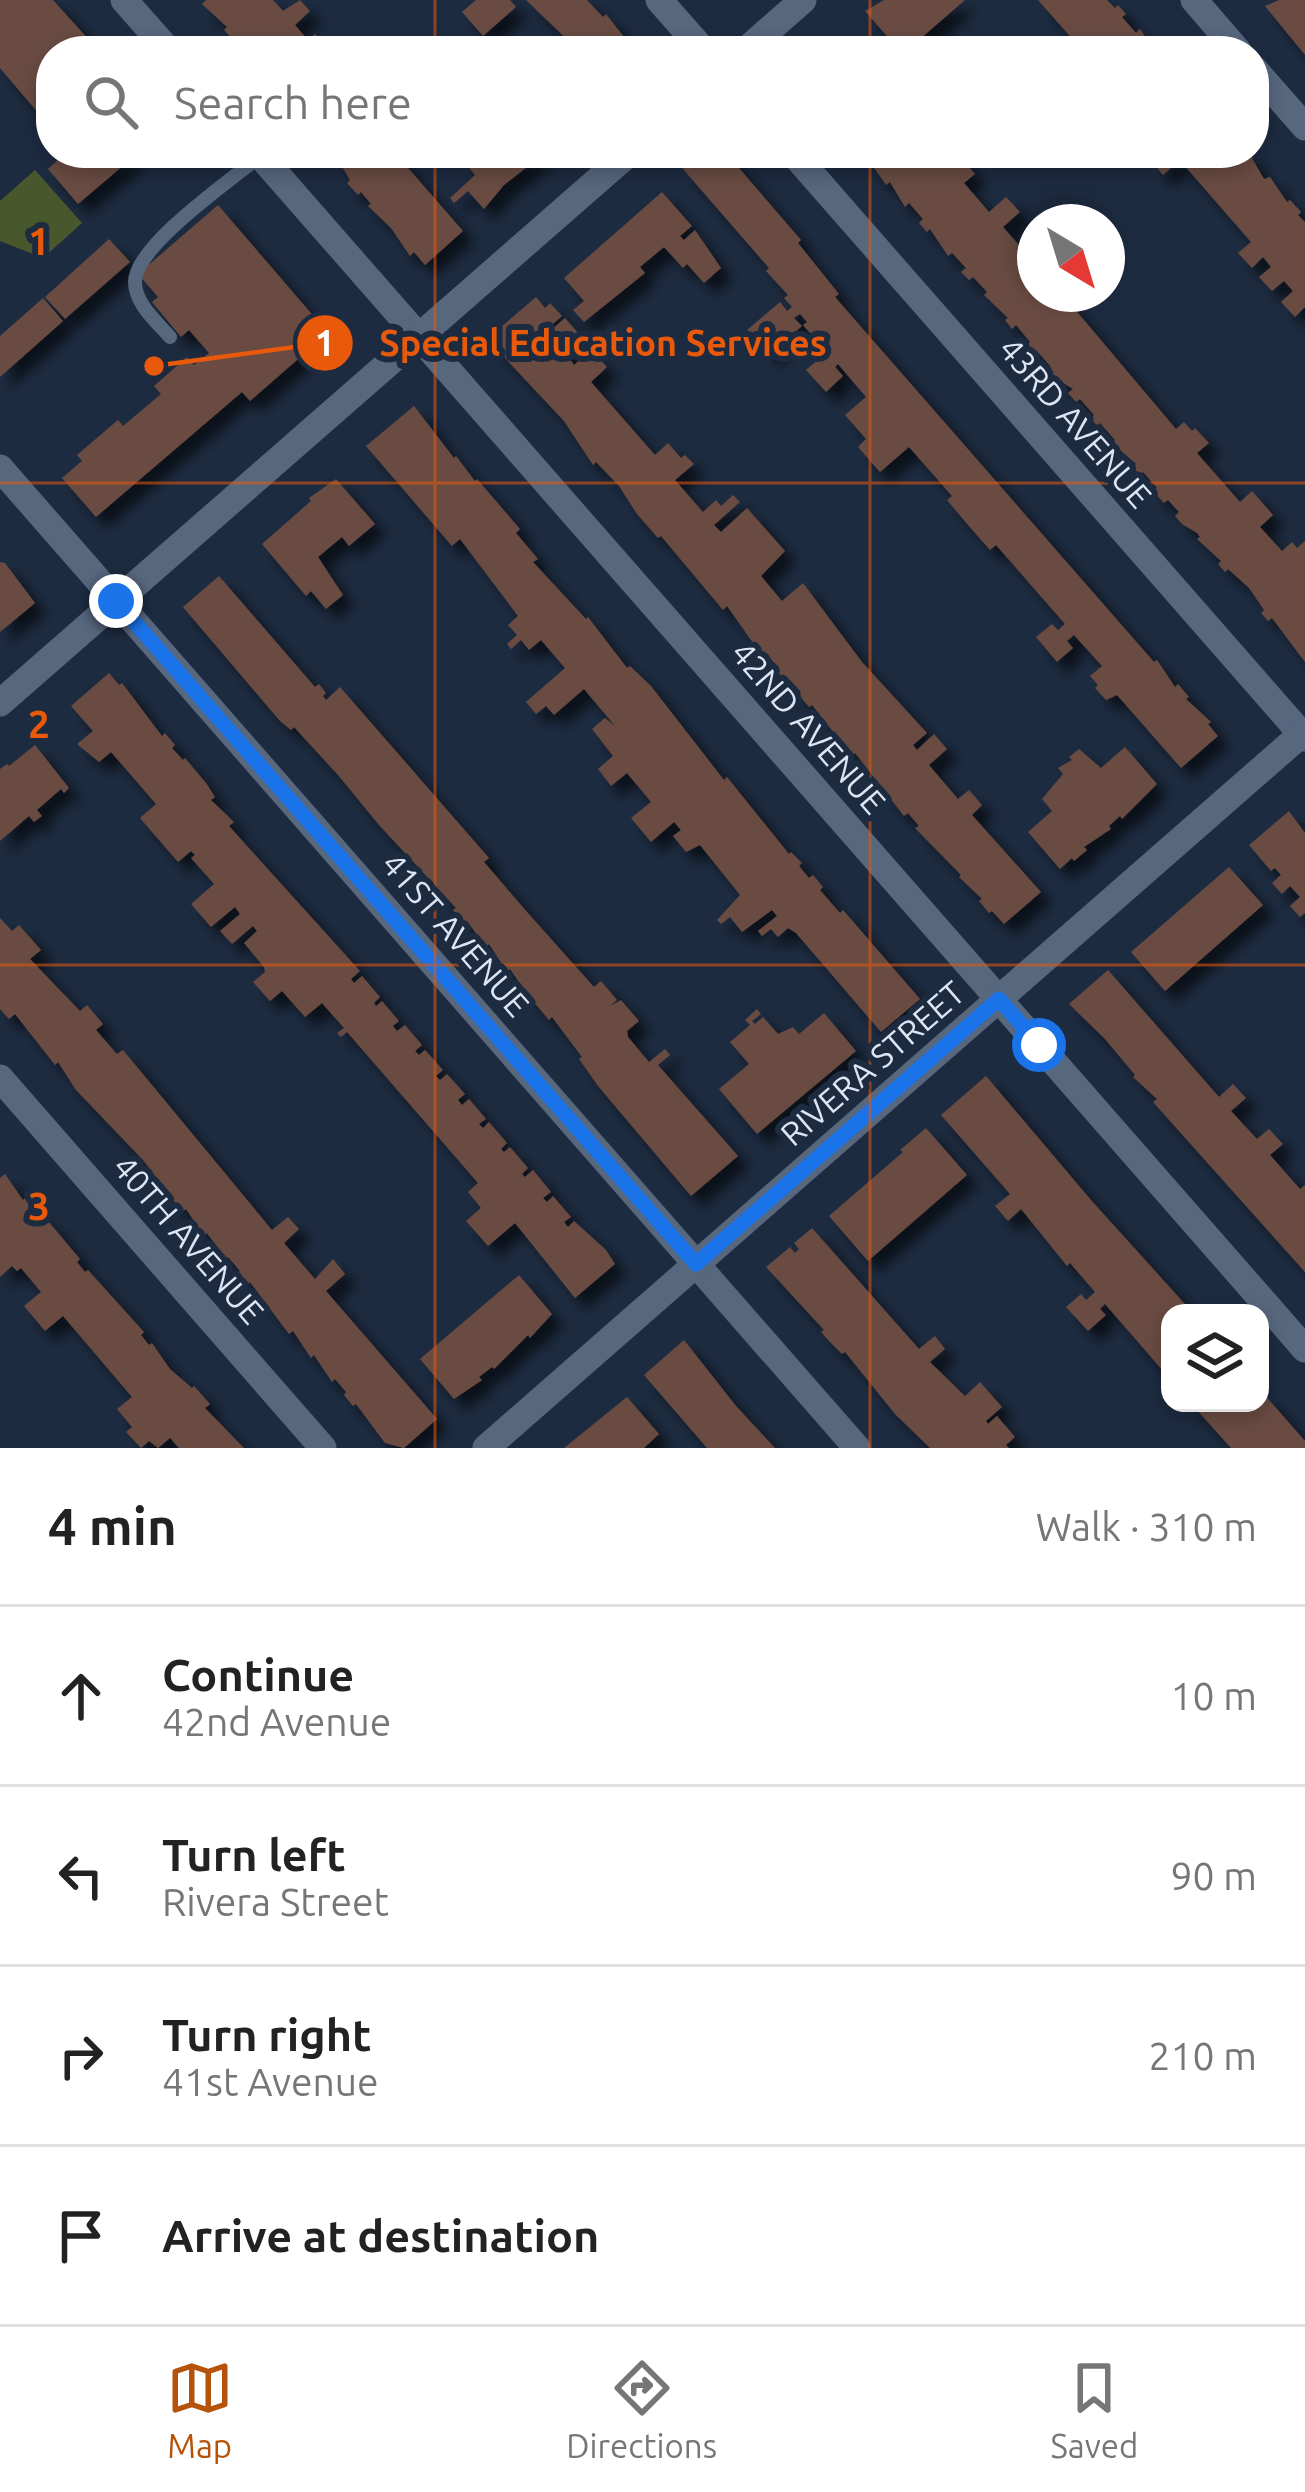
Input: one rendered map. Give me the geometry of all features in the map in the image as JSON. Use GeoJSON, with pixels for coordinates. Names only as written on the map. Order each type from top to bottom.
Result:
{"type":"FeatureCollection","features":[{"type":"Feature","properties":{"kind":"street"},"geometry":{"type":"LineString","coordinates":[[124,0],[156,36]]}},
{"type":"Feature","properties":{"kind":"street"},"geometry":{"type":"LineString","coordinates":[[659,0],[691,36]]}},
{"type":"Feature","properties":{"kind":"street"},"geometry":{"type":"LineString","coordinates":[[762,36],[803,0]]}},
{"type":"Feature","properties":{"kind":"street"},"geometry":{"type":"LineString","coordinates":[[1193,0],[1225,36]]}},
{"type":"Feature","properties":{"kind":"street"},"geometry":{"type":"LineString","coordinates":[[1269,86],[1305,128]]}},
{"type":"Feature","properties":{"kind":"street","name":"42ND AVENUE"},"geometry":{"type":"LineString","coordinates":[[271,168],[1305,1349]]}},
{"type":"Feature","properties":{"kind":"street"},"geometry":{"type":"LineString","coordinates":[[0,703],[612,168]]}},
{"type":"Feature","properties":{"kind":"street","name":"43RD AVENUE"},"geometry":{"type":"LineString","coordinates":[[806,168],[1304,735]]}},
{"type":"Feature","properties":{"kind":"street","name":"41ST AVENUE"},"geometry":{"type":"LineString","coordinates":[[0,468],[857,1448]]}},
{"type":"Feature","properties":{"kind":"street","name":"RIVERA STREET"},"geometry":{"type":"LineString","coordinates":[[486,1448],[1304,735]]}},
{"type":"Feature","properties":{"kind":"street","name":"40TH AVENUE"},"geometry":{"type":"LineString","coordinates":[[0,1078],[323,1448]]}},
{"type":"Feature","properties":{"kind":"lane"},"geometry":{"type":"LineString","coordinates":[[170,338],[138,299],[134,278],[147,251],[243,168]]}},
{"type":"Feature","properties":{"kind":"green space"},"geometry":{"type":"Polygon","coordinates":[[[35,170],[82,223],[43,258],[0,241],[0,201],[35,170]]]}},
{"type":"Feature","properties":{"kind":"building"},"geometry":{"type":"Polygon","coordinates":[[[0,0],[53,0],[85,36],[36,36],[36,110],[0,68],[0,0]]]}},
{"type":"Feature","properties":{"kind":"building"},"geometry":{"type":"Polygon","coordinates":[[[206,0],[273,0],[283,11],[300,0],[310,11],[295,25],[305,36],[230,36],[224,30],[227,27],[202,4],[206,0]]]}},
{"type":"Feature","properties":{"kind":"building"},"geometry":{"type":"Polygon","coordinates":[[[476,0],[510,0],[516,7],[483,36],[462,12],[476,0]]]}},
{"type":"Feature","properties":{"kind":"building"},"geometry":{"type":"Polygon","coordinates":[[[526,0],[587,0],[623,36],[563,36],[526,0]]]}},
{"type":"Feature","properties":{"kind":"building"},"geometry":{"type":"Polygon","coordinates":[[[884,0],[965,0],[923,36],[887,36],[865,11],[884,0]]]}},
{"type":"Feature","properties":{"kind":"building"},"geometry":{"type":"Polygon","coordinates":[[[1038,0],[1107,0],[1115,8],[1118,5],[1126,14],[1122,17],[1145,36],[1070,36],[1038,0]]]}},
{"type":"Feature","properties":{"kind":"building"},"geometry":{"type":"Polygon","coordinates":[[[1279,0],[1305,0],[1305,55],[1265,6],[1279,0]]]}},
{"type":"Feature","properties":{"kind":"building"},"geometry":{"type":"Polygon","coordinates":[[[49,168],[120,168],[78,204],[49,168]]]}},
{"type":"Feature","properties":{"kind":"building"},"geometry":{"type":"Polygon","coordinates":[[[343,168],[408,168],[463,231],[425,265],[414,252],[410,256],[361,192],[358,195],[347,183],[350,180],[343,168]]]}},
{"type":"Feature","properties":{"kind":"building"},"geometry":{"type":"Polygon","coordinates":[[[469,168],[526,168],[484,209],[468,191],[454,203],[450,198],[475,175],[469,168]]]}},
{"type":"Feature","properties":{"kind":"building"},"geometry":{"type":"Polygon","coordinates":[[[739,168],[801,240],[798,243],[839,294],[835,297],[1157,660],[1175,687],[1178,684],[1218,736],[1181,768],[1117,695],[1106,700],[1095,688],[1098,685],[1090,676],[1102,666],[1074,635],[1067,641],[1073,648],[1057,662],[1036,637],[1052,624],[1058,630],[1065,624],[996,545],[990,550],[909,447],[880,472],[858,447],[866,439],[845,415],[866,397],[838,364],[835,367],[843,376],[826,392],[806,370],[827,352],[803,325],[807,322],[800,314],[794,318],[802,326],[769,355],[747,330],[780,302],[787,311],[792,307],[784,298],[788,295],[683,169],[739,168]]]}},
{"type":"Feature","properties":{"kind":"building"},"geometry":{"type":"Polygon","coordinates":[[[874,168],[970,168],[975,174],[964,183],[989,212],[1006,197],[1017,209],[1003,227],[1017,243],[1017,312],[1077,312],[1176,429],[1184,422],[1209,443],[1197,453],[1240,502],[1252,491],[1273,515],[1260,527],[1282,551],[1292,542],[1297,548],[1305,541],[1305,662],[1272,618],[1268,621],[1261,613],[1264,610],[1249,588],[1228,569],[1225,572],[1197,533],[1182,524],[1175,516],[1179,512],[1153,491],[1157,488],[1143,472],[1140,475],[1100,423],[1097,426],[1080,399],[1076,402],[1068,393],[1073,389],[1055,378],[1051,367],[1026,345],[1030,342],[1016,325],[1012,329],[1008,318],[984,295],[987,292],[961,272],[966,268],[952,253],[948,256],[930,229],[927,232],[919,223],[923,219],[909,203],[905,207],[890,182],[886,185],[874,168]]]}},
{"type":"Feature","properties":{"kind":"building"},"geometry":{"type":"Polygon","coordinates":[[[1187,168],[1258,168],[1301,212],[1305,307],[1295,317],[1281,302],[1293,291],[1284,281],[1272,291],[1259,277],[1271,267],[1263,257],[1252,268],[1238,253],[1251,242],[1187,168]]]}},
{"type":"Feature","properties":{"kind":"building"},"geometry":{"type":"Polygon","coordinates":[[[662,192],[692,226],[680,236],[684,240],[695,230],[721,268],[704,283],[664,247],[640,267],[645,273],[584,322],[573,310],[584,301],[564,278],[662,192]]]}},
{"type":"Feature","properties":{"kind":"building"},"geometry":{"type":"Polygon","coordinates":[[[218,205],[328,333],[250,401],[242,392],[96,517],[62,478],[82,461],[77,455],[118,420],[123,426],[161,394],[154,386],[187,357],[194,365],[209,353],[189,330],[181,337],[152,302],[158,297],[138,274],[218,205]]]}},
{"type":"Feature","properties":{"kind":"building"},"geometry":{"type":"Polygon","coordinates":[[[109,239],[130,262],[65,319],[45,297],[109,239]]]}},
{"type":"Feature","properties":{"kind":"building"},"geometry":{"type":"Polygon","coordinates":[[[536,297],[562,316],[546,330],[555,340],[559,337],[552,329],[565,318],[587,343],[569,358],[574,365],[591,350],[607,367],[591,382],[655,455],[668,443],[694,464],[675,480],[703,512],[716,500],[721,506],[733,495],[740,502],[714,525],[721,532],[747,508],[785,551],[761,576],[782,601],[803,583],[862,662],[927,733],[913,745],[917,750],[934,734],[947,749],[929,765],[958,799],[969,790],[982,805],[972,815],[1041,892],[1004,924],[915,828],[919,826],[908,813],[904,816],[855,753],[852,756],[798,694],[801,692],[776,670],[779,667],[753,643],[727,606],[723,610],[637,514],[619,486],[596,462],[593,465],[564,421],[487,339],[536,297]]]}},
{"type":"Feature","properties":{"kind":"building"},"geometry":{"type":"Polygon","coordinates":[[[43,298],[63,321],[0,377],[0,336],[43,298]]]}},
{"type":"Feature","properties":{"kind":"building"},"geometry":{"type":"Polygon","coordinates":[[[414,406],[454,458],[520,529],[516,533],[538,559],[533,562],[588,617],[627,668],[651,686],[724,780],[727,777],[789,854],[802,863],[799,866],[809,878],[813,875],[823,887],[820,890],[920,999],[881,1032],[796,933],[788,928],[778,937],[771,929],[762,936],[758,931],[777,916],[772,910],[742,932],[730,917],[721,924],[717,920],[740,895],[700,845],[686,852],[673,836],[681,830],[674,822],[651,842],[631,818],[651,802],[627,773],[611,786],[598,769],[613,756],[592,729],[605,718],[615,726],[584,689],[554,715],[546,706],[536,714],[526,702],[565,668],[541,640],[529,650],[521,640],[511,649],[507,644],[517,635],[508,625],[518,616],[460,539],[452,546],[366,446],[414,406]]]}},
{"type":"Feature","properties":{"kind":"building"},"geometry":{"type":"Polygon","coordinates":[[[336,479],[375,524],[349,546],[342,537],[318,557],[343,595],[326,609],[311,591],[306,596],[262,544],[336,479]]]}},
{"type":"Feature","properties":{"kind":"building"},"geometry":{"type":"Polygon","coordinates":[[[0,562],[35,603],[0,632],[0,562]]]}},
{"type":"Feature","properties":{"kind":"building"},"geometry":{"type":"Polygon","coordinates":[[[219,576],[315,687],[319,684],[326,700],[340,687],[489,858],[484,862],[527,912],[594,987],[601,981],[617,1000],[610,1006],[621,1000],[639,1021],[627,1031],[628,1037],[649,1062],[665,1049],[670,1055],[658,1065],[738,1156],[691,1196],[598,1086],[552,1017],[549,1020],[489,944],[486,947],[464,923],[456,908],[294,727],[291,730],[280,721],[183,607],[219,576]]]}},
{"type":"Feature","properties":{"kind":"building"},"geometry":{"type":"Polygon","coordinates":[[[109,673],[206,783],[215,797],[211,800],[234,822],[229,826],[360,971],[351,979],[354,983],[362,976],[380,997],[376,1006],[382,1001],[399,1021],[393,1026],[397,1031],[405,1025],[422,1045],[415,1051],[419,1055],[425,1050],[443,1070],[436,1076],[440,1080],[447,1074],[465,1094],[458,1100],[462,1105],[469,1099],[486,1119],[479,1124],[483,1128],[489,1122],[507,1143],[501,1149],[510,1147],[528,1168],[522,1174],[525,1177],[533,1170],[551,1192],[543,1198],[547,1202],[553,1196],[571,1217],[564,1222],[568,1227],[574,1221],[606,1250],[615,1264],[575,1298],[515,1223],[488,1246],[466,1221],[481,1208],[468,1192],[478,1183],[347,1032],[341,1037],[337,1033],[344,1028],[322,1003],[305,1017],[282,991],[270,1001],[253,982],[265,972],[264,967],[244,943],[257,931],[253,926],[232,944],[220,931],[240,914],[235,907],[211,927],[191,904],[214,884],[191,858],[195,855],[191,851],[178,862],[140,818],[156,804],[111,752],[99,762],[77,744],[93,731],[71,706],[109,673]]]}},
{"type":"Feature","properties":{"kind":"building"},"geometry":{"type":"Polygon","coordinates":[[[35,745],[69,788],[64,793],[61,789],[37,810],[42,816],[34,822],[29,816],[0,841],[0,769],[35,745]]]}},
{"type":"Feature","properties":{"kind":"building"},"geometry":{"type":"Polygon","coordinates":[[[1125,747],[1157,784],[1060,869],[1028,832],[1052,811],[1042,799],[1063,774],[1058,768],[1079,749],[1101,768],[1125,747]]]}},
{"type":"Feature","properties":{"kind":"building"},"geometry":{"type":"Polygon","coordinates":[[[1289,811],[1305,833],[1305,913],[1300,917],[1290,906],[1300,897],[1290,886],[1282,894],[1272,883],[1281,875],[1275,868],[1271,871],[1249,845],[1289,811]]]}},
{"type":"Feature","properties":{"kind":"building"},"geometry":{"type":"Polygon","coordinates":[[[1229,867],[1263,905],[1165,991],[1131,952],[1229,867]]]}},
{"type":"Feature","properties":{"kind":"building"},"geometry":{"type":"Polygon","coordinates":[[[0,918],[12,931],[19,925],[41,950],[30,959],[80,1011],[87,1005],[103,1024],[96,1030],[117,1054],[123,1050],[272,1230],[288,1217],[299,1229],[284,1243],[315,1279],[333,1259],[345,1274],[326,1291],[437,1419],[404,1448],[385,1443],[293,1331],[289,1334],[250,1282],[247,1285],[186,1209],[182,1212],[143,1160],[76,1090],[58,1062],[55,1065],[15,1014],[9,1019],[0,1009],[0,918]]]}},
{"type":"Feature","properties":{"kind":"building"},"geometry":{"type":"Polygon","coordinates":[[[1108,970],[1219,1097],[1233,1084],[1246,1098],[1231,1111],[1257,1139],[1269,1129],[1283,1144],[1270,1155],[1300,1189],[1305,1185],[1305,1272],[1153,1102],[1157,1099],[1133,1077],[1105,1039],[1069,1004],[1108,970]]]}},
{"type":"Feature","properties":{"kind":"building"},"geometry":{"type":"Polygon","coordinates":[[[757,1009],[761,1014],[752,1021],[755,1024],[763,1017],[778,1034],[793,1027],[799,1034],[824,1013],[856,1051],[757,1134],[719,1089],[749,1064],[730,1042],[750,1025],[745,1020],[757,1009]]]}},
{"type":"Feature","properties":{"kind":"building"},"geometry":{"type":"Polygon","coordinates":[[[986,1076],[1185,1304],[1161,1304],[1161,1369],[1105,1304],[1100,1309],[1106,1315],[1088,1331],[1066,1307],[1081,1294],[1086,1300],[1095,1292],[1021,1209],[1008,1221],[995,1206],[1010,1194],[941,1115],[986,1076]]]}},
{"type":"Feature","properties":{"kind":"building"},"geometry":{"type":"Polygon","coordinates":[[[926,1128],[967,1175],[868,1261],[829,1216],[926,1128]]]}},
{"type":"Feature","properties":{"kind":"building"},"geometry":{"type":"Polygon","coordinates":[[[5,1174],[23,1200],[26,1197],[80,1259],[77,1262],[85,1272],[144,1332],[141,1335],[170,1369],[194,1386],[210,1404],[205,1408],[244,1448],[179,1448],[170,1438],[158,1448],[149,1441],[141,1448],[126,1432],[132,1427],[117,1409],[132,1397],[63,1316],[45,1331],[24,1306],[41,1292],[21,1268],[17,1271],[12,1266],[0,1277],[0,1178],[5,1174]]]}},
{"type":"Feature","properties":{"kind":"building"},"geometry":{"type":"Polygon","coordinates":[[[812,1228],[919,1349],[935,1336],[945,1349],[930,1362],[965,1396],[980,1382],[1002,1407],[986,1421],[997,1416],[1015,1437],[1006,1445],[1009,1448],[930,1448],[895,1414],[845,1352],[821,1332],[824,1330],[766,1267],[790,1247],[795,1253],[799,1249],[794,1243],[812,1228]]]}},
{"type":"Feature","properties":{"kind":"building"},"geometry":{"type":"Polygon","coordinates":[[[519,1275],[552,1314],[530,1338],[528,1335],[494,1369],[479,1377],[482,1380],[454,1399],[420,1359],[519,1275]]]}},
{"type":"Feature","properties":{"kind":"building"},"geometry":{"type":"Polygon","coordinates":[[[684,1340],[775,1448],[707,1448],[644,1375],[684,1340]]]}},
{"type":"Feature","properties":{"kind":"building"},"geometry":{"type":"Polygon","coordinates":[[[627,1397],[659,1434],[644,1448],[564,1448],[627,1397]]]}},
{"type":"Feature","properties":{"kind":"building"},"geometry":{"type":"Polygon","coordinates":[[[1269,1400],[1305,1441],[1305,1448],[1231,1448],[1199,1412],[1269,1412],[1269,1400]]]}},
{"type":"Feature","properties":{"kind":"place","name":"Special Education Services"},"geometry":{"type":"Point","coordinates":[154,366]}},
{"type":"Feature","properties":{"kind":"route"},"geometry":{"type":"LineString","coordinates":[[116,601],[696,1264],[999,999],[1039,1045]]}}]}
